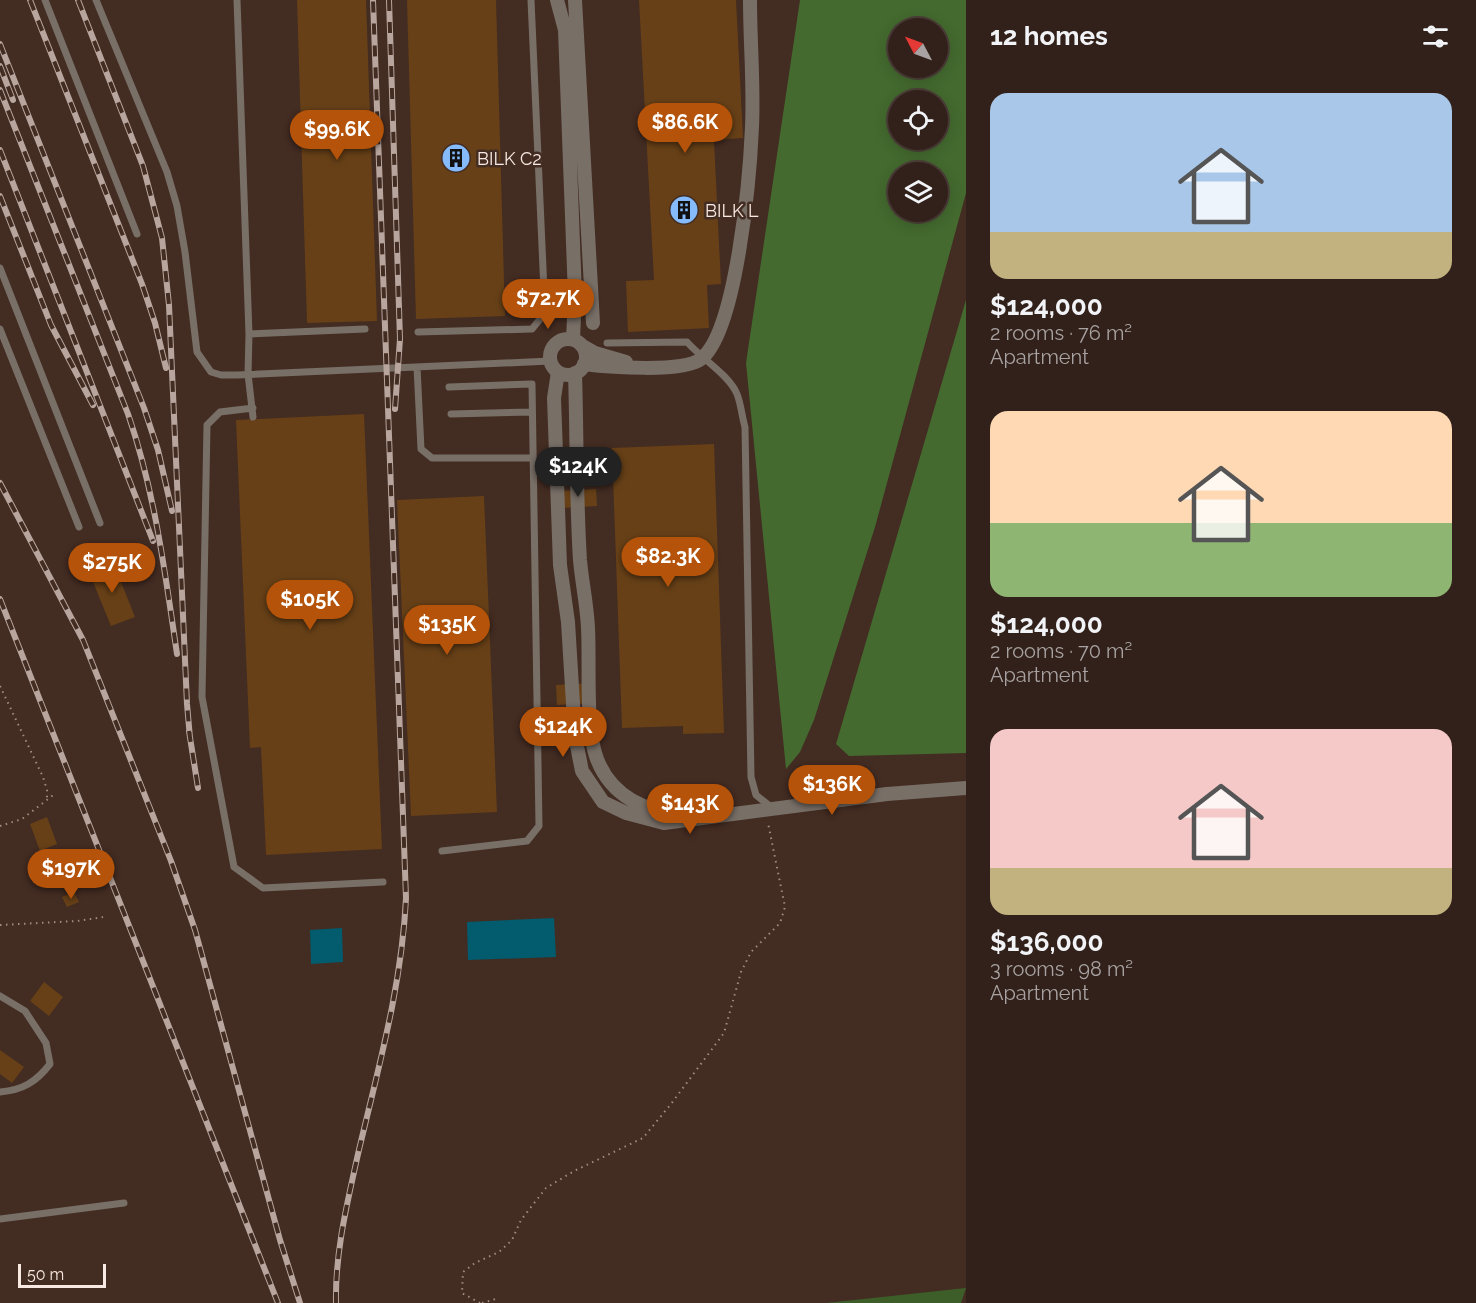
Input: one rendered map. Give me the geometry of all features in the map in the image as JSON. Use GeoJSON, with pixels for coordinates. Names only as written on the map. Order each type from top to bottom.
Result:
{"type":"FeatureCollection","features":[{"type":"Feature","properties":{"kind":"street"},"geometry":{"type":"LineString","coordinates":[[557,0],[565,30],[577,342],[586,354],[580,369],[580,560],[588,624],[592,734],[597,760],[616,790],[634,803],[667,814],[712,816]]}},
{"type":"Feature","properties":{"kind":"street"},"geometry":{"type":"LineString","coordinates":[[575,0],[593,323]]}},
{"type":"Feature","properties":{"kind":"street"},"geometry":{"type":"LineString","coordinates":[[554,366],[569,375],[580,369],[672,367],[702,359],[711,347],[725,314],[742,238],[752,126],[750,0]]}},
{"type":"Feature","properties":{"kind":"street"},"geometry":{"type":"LineString","coordinates":[[649,367],[607,357],[567,339],[556,344],[552,349],[560,565],[568,622],[575,736],[582,771],[603,801],[626,813],[663,823],[897,793],[966,788]]}},
{"type":"Feature","properties":{"kind":"lane"},"geometry":{"type":"LineString","coordinates":[[45,0],[137,234]]}},
{"type":"Feature","properties":{"kind":"lane"},"geometry":{"type":"LineString","coordinates":[[96,0],[167,172],[177,206],[185,252],[197,352],[211,372],[221,375],[417,367],[554,366]]}},
{"type":"Feature","properties":{"kind":"lane"},"geometry":{"type":"LineString","coordinates":[[237,0],[249,334],[248,374],[253,417]]}},
{"type":"Feature","properties":{"kind":"lane"},"geometry":{"type":"LineString","coordinates":[[418,332],[532,329],[545,313],[531,0]]}},
{"type":"Feature","properties":{"kind":"lane"},"geometry":{"type":"LineString","coordinates":[[0,268],[100,523]]}},
{"type":"Feature","properties":{"kind":"lane"},"geometry":{"type":"LineString","coordinates":[[0,329],[79,527]]}},
{"type":"Feature","properties":{"kind":"lane"},"geometry":{"type":"LineString","coordinates":[[249,334],[365,329]]}},
{"type":"Feature","properties":{"kind":"lane"},"geometry":{"type":"LineString","coordinates":[[608,343],[687,342],[702,359],[719,371],[737,393],[745,427],[752,777],[756,795],[769,808]]}},
{"type":"Feature","properties":{"kind":"lane"},"geometry":{"type":"LineString","coordinates":[[417,367],[421,449],[432,458],[533,458]]}},
{"type":"Feature","properties":{"kind":"lane"},"geometry":{"type":"LineString","coordinates":[[442,851],[527,841],[539,826],[532,384],[449,387]]}},
{"type":"Feature","properties":{"kind":"lane"},"geometry":{"type":"LineString","coordinates":[[253,408],[219,412],[207,424],[202,697],[234,867],[263,888],[383,882]]}},
{"type":"Feature","properties":{"kind":"lane"},"geometry":{"type":"LineString","coordinates":[[452,414],[532,412]]}},
{"type":"Feature","properties":{"kind":"lane"},"geometry":{"type":"LineString","coordinates":[[0,996],[25,1011],[46,1042],[50,1064],[32,1083],[13,1091],[0,1092]]}},
{"type":"Feature","properties":{"kind":"lane"},"geometry":{"type":"LineString","coordinates":[[0,1219],[124,1203]]}},
{"type":"Feature","properties":{"kind":"path"},"geometry":{"type":"LineString","coordinates":[[0,686],[43,777],[47,789],[47,800]]}},
{"type":"Feature","properties":{"kind":"path"},"geometry":{"type":"LineString","coordinates":[[0,826],[22,819],[56,793]]}},
{"type":"Feature","properties":{"kind":"path"},"geometry":{"type":"LineString","coordinates":[[500,1298],[481,1303],[470,1300],[462,1293],[464,1272],[475,1263],[499,1252],[512,1240],[521,1220],[546,1188],[574,1171],[643,1138],[724,1033],[741,972],[751,952],[780,923],[785,907],[769,808]]}},
{"type":"Feature","properties":{"kind":"path"},"geometry":{"type":"LineString","coordinates":[[0,925],[77,921],[104,917]]}},
{"type":"Feature","properties":{"kind":"green space"},"geometry":{"type":"Polygon","coordinates":[[[800,0],[966,0],[966,193],[875,527],[814,720],[800,752],[786,769],[746,363],[800,0]]]}},
{"type":"Feature","properties":{"kind":"green space"},"geometry":{"type":"Polygon","coordinates":[[[966,300],[966,753],[849,756],[836,744],[966,300]]]}},
{"type":"Feature","properties":{"kind":"green space"},"geometry":{"type":"Polygon","coordinates":[[[966,1288],[961,1303],[826,1303],[966,1288]]]}},
{"type":"Feature","properties":{"kind":"water"},"geometry":{"type":"Polygon","coordinates":[[[554,918],[556,957],[468,960],[467,922],[554,918]]]}},
{"type":"Feature","properties":{"kind":"water"},"geometry":{"type":"Polygon","coordinates":[[[342,928],[343,962],[311,964],[310,930],[342,928]]]}},
{"type":"Feature","properties":{"kind":"building"},"geometry":{"type":"Polygon","coordinates":[[[297,0],[366,0],[377,321],[307,323],[297,0]]]}},
{"type":"Feature","properties":{"kind":"building","name":"BILK C2"},"geometry":{"type":"Polygon","coordinates":[[[407,0],[496,0],[505,316],[416,319],[407,0]]]}},
{"type":"Feature","properties":{"kind":"building","name":"BILK L"},"geometry":{"type":"Polygon","coordinates":[[[639,0],[736,0],[743,138],[714,140],[721,284],[707,285],[709,328],[628,332],[626,281],[654,280],[639,0]]]}},
{"type":"Feature","properties":{"kind":"building"},"geometry":{"type":"Polygon","coordinates":[[[364,414],[382,849],[266,855],[261,747],[250,748],[236,420],[364,414]]]}},
{"type":"Feature","properties":{"kind":"building"},"geometry":{"type":"Polygon","coordinates":[[[714,444],[724,733],[683,734],[683,726],[622,728],[612,448],[714,444]]]}},
{"type":"Feature","properties":{"kind":"building"},"geometry":{"type":"Polygon","coordinates":[[[596,489],[597,506],[561,508],[560,491],[596,489]]]}},
{"type":"Feature","properties":{"kind":"building"},"geometry":{"type":"Polygon","coordinates":[[[484,496],[497,812],[411,816],[397,500],[484,496]]]}},
{"type":"Feature","properties":{"kind":"building"},"geometry":{"type":"Polygon","coordinates":[[[113,562],[135,617],[111,626],[89,572],[113,562]]]}},
{"type":"Feature","properties":{"kind":"building"},"geometry":{"type":"Polygon","coordinates":[[[592,683],[593,703],[557,705],[556,685],[592,683]]]}},
{"type":"Feature","properties":{"kind":"building"},"geometry":{"type":"Polygon","coordinates":[[[47,817],[57,844],[40,851],[30,824],[47,817]]]}},
{"type":"Feature","properties":{"kind":"building"},"geometry":{"type":"Polygon","coordinates":[[[60,864],[62,871],[66,870],[70,881],[48,888],[43,870],[60,864]]]}},
{"type":"Feature","properties":{"kind":"building"},"geometry":{"type":"Polygon","coordinates":[[[74,892],[79,902],[67,907],[62,897],[74,892]]]}},
{"type":"Feature","properties":{"kind":"building"},"geometry":{"type":"Polygon","coordinates":[[[44,982],[63,997],[49,1016],[30,1001],[44,982]]]}},
{"type":"Feature","properties":{"kind":"building"},"geometry":{"type":"Polygon","coordinates":[[[0,1050],[24,1067],[12,1083],[0,1074],[0,1050]]]}},
{"type":"Feature","properties":{"kind":"railway"},"geometry":{"type":"LineString","coordinates":[[30,0],[142,284],[166,368]]}},
{"type":"Feature","properties":{"kind":"railway"},"geometry":{"type":"LineString","coordinates":[[78,0],[143,166],[162,238],[169,305],[190,738]]}},
{"type":"Feature","properties":{"kind":"railway"},"geometry":{"type":"LineString","coordinates":[[336,1303],[337,1265],[342,1228],[394,995],[400,963],[406,898],[373,0]]}},
{"type":"Feature","properties":{"kind":"railway"},"geometry":{"type":"LineString","coordinates":[[389,0],[400,339],[395,409]]}},
{"type":"Feature","properties":{"kind":"railway"},"geometry":{"type":"LineString","coordinates":[[0,44],[144,408],[158,450],[172,511]]}},
{"type":"Feature","properties":{"kind":"railway"},"geometry":{"type":"LineString","coordinates":[[0,66],[13,100]]}},
{"type":"Feature","properties":{"kind":"railway"},"geometry":{"type":"LineString","coordinates":[[0,90],[128,414],[152,503],[177,654]]}},
{"type":"Feature","properties":{"kind":"railway"},"geometry":{"type":"LineString","coordinates":[[0,150],[153,541]]}},
{"type":"Feature","properties":{"kind":"railway"},"geometry":{"type":"LineString","coordinates":[[0,196],[51,325],[93,405]]}},
{"type":"Feature","properties":{"kind":"railway"},"geometry":{"type":"LineString","coordinates":[[0,483],[83,640],[171,861],[195,930],[280,1240],[300,1303]]}},
{"type":"Feature","properties":{"kind":"railway"},"geometry":{"type":"LineString","coordinates":[[0,599],[278,1303]]}},
{"type":"Feature","properties":{"kind":"railway"},"geometry":{"type":"LineString","coordinates":[[189,731],[198,788]]}},
{"type":"Feature","properties":{"kind":"place","name":"BILK C2"},"geometry":{"type":"Point","coordinates":[456,158]}},
{"type":"Feature","properties":{"kind":"place","name":"BILK L"},"geometry":{"type":"Point","coordinates":[684,210]}}]}
